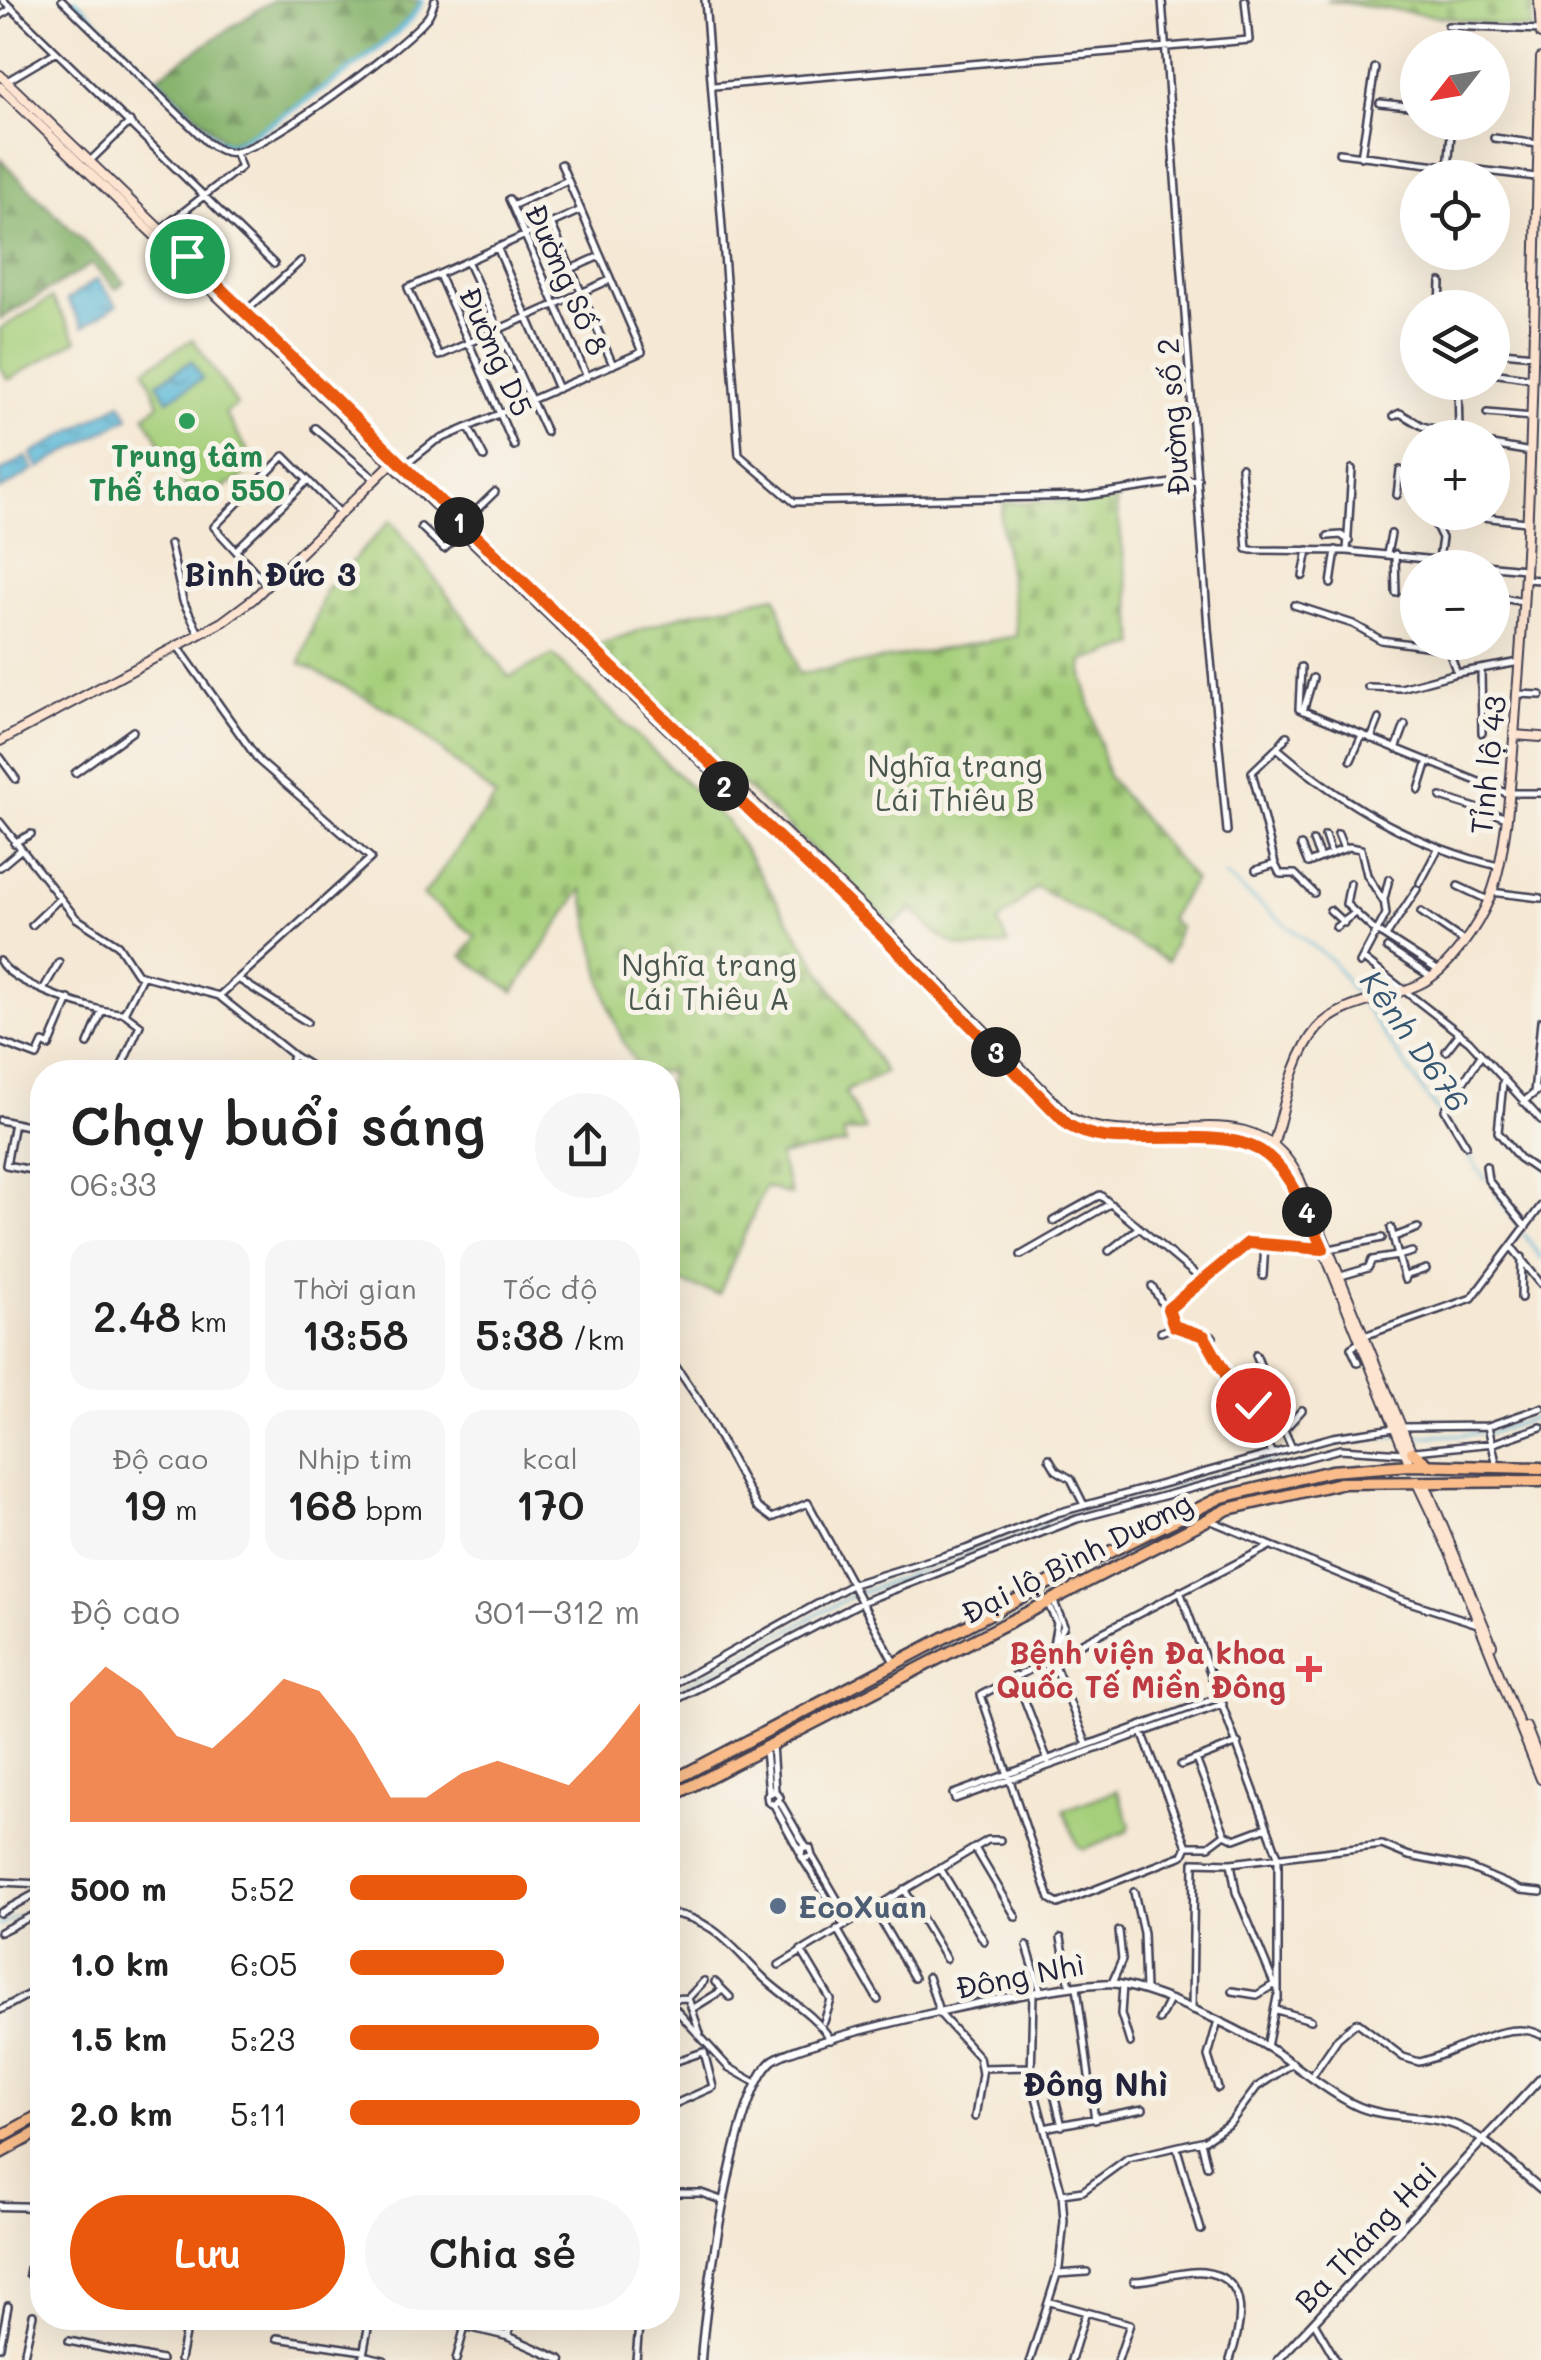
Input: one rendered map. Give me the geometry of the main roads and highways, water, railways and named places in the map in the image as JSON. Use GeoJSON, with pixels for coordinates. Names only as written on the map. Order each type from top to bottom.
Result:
{"type":"FeatureCollection","features":[{"type":"Feature","properties":{"kind":"highway"},"geometry":{"type":"LineString","coordinates":[[1408,1452],[1420,1481]]}},
{"type":"Feature","properties":{"kind":"highway"},"geometry":{"type":"LineString","coordinates":[[1408,1452],[1413,1466]]}},
{"type":"Feature","properties":{"kind":"highway","name":"Đại lộ Bình Dương"},"geometry":{"type":"LineString","coordinates":[[680,1777],[1204,1504],[1284,1480],[1413,1466],[1541,1468]]}},
{"type":"Feature","properties":{"kind":"highway","name":"Đại lộ Bình Dương"},"geometry":{"type":"LineString","coordinates":[[680,1792],[1206,1518],[1264,1498],[1319,1486],[1541,1481]]}},
{"type":"Feature","properties":{"kind":"highway"},"geometry":{"type":"LineString","coordinates":[[894,1663],[903,1674]]}},
{"type":"Feature","properties":{"kind":"highway"},"geometry":{"type":"LineString","coordinates":[[762,1733],[768,1745]]}},
{"type":"Feature","properties":{"kind":"highway"},"geometry":{"type":"LineString","coordinates":[[0,2136],[30,2120]]}},
{"type":"Feature","properties":{"kind":"highway"},"geometry":{"type":"LineString","coordinates":[[0,2153],[30,2137]]}},
{"type":"Feature","properties":{"kind":"main road"},"geometry":{"type":"LineString","coordinates":[[1540,0],[1541,32]]}},
{"type":"Feature","properties":{"kind":"main road","name":"Tỉnh lộ 43"},"geometry":{"type":"LineString","coordinates":[[1274,1141],[1304,1046],[1319,1026],[1337,1013],[1435,974],[1489,896],[1498,866],[1514,735],[1529,522],[1538,314],[1536,177],[1541,58]]}},
{"type":"Feature","properties":{"kind":"main road"},"geometry":{"type":"LineString","coordinates":[[2,81],[89,162],[157,234]]}},
{"type":"Feature","properties":{"kind":"main road"},"geometry":{"type":"LineString","coordinates":[[2,81],[1044,1094],[1079,1122],[1103,1130],[1219,1128],[1249,1130],[1274,1141],[1292,1163],[1408,1452]]}},
{"type":"Feature","properties":{"kind":"main road"},"geometry":{"type":"LineString","coordinates":[[184,259],[245,312],[280,352]]}},
{"type":"Feature","properties":{"kind":"main road"},"geometry":{"type":"LineString","coordinates":[[0,741],[200,636],[267,586],[376,480],[397,466]]}},
{"type":"Feature","properties":{"kind":"main road"},"geometry":{"type":"LineString","coordinates":[[1514,735],[1541,737]]}},
{"type":"Feature","properties":{"kind":"main road"},"geometry":{"type":"LineString","coordinates":[[930,979],[1043,1102],[1078,1131],[1102,1138],[1218,1136],[1269,1154],[1288,1174],[1341,1276],[1361,1339]]}},
{"type":"Feature","properties":{"kind":"main road"},"geometry":{"type":"LineString","coordinates":[[1269,1154],[1274,1141]]}},
{"type":"Feature","properties":{"kind":"main road"},"geometry":{"type":"LineString","coordinates":[[1420,1481],[1541,1779]]}},
{"type":"Feature","properties":{"kind":"main road"},"geometry":{"type":"LineString","coordinates":[[1517,1714],[1538,1750],[1541,1764]]}},
{"type":"Feature","properties":{"kind":"water"},"geometry":{"type":"Polygon","coordinates":[[[97,279],[117,305],[83,327],[67,300],[97,279]]]}},
{"type":"Feature","properties":{"kind":"water"},"geometry":{"type":"Polygon","coordinates":[[[192,361],[202,379],[168,400],[157,383],[192,361]]]}},
{"type":"Feature","properties":{"kind":"water"},"geometry":{"type":"Polygon","coordinates":[[[121,403],[129,417],[39,468],[31,454],[121,403]]]}},
{"type":"Feature","properties":{"kind":"water"},"geometry":{"type":"Polygon","coordinates":[[[26,457],[34,470],[0,490],[0,472],[26,457]]]}},
{"type":"Feature","properties":{"kind":"waterway"},"geometry":{"type":"LineString","coordinates":[[75,0],[217,141],[230,145],[275,121],[367,57],[412,16],[422,0]]}},
{"type":"Feature","properties":{"kind":"waterway","name":"Kênh D676"},"geometry":{"type":"LineString","coordinates":[[1225,876],[1332,961],[1359,999]]}},
{"type":"Feature","properties":{"kind":"waterway","name":"Kênh D676"},"geometry":{"type":"LineString","coordinates":[[1363,1005],[1485,1179]]}},
{"type":"Feature","properties":{"kind":"waterway","name":"Kênh D676"},"geometry":{"type":"LineString","coordinates":[[1496,1193],[1520,1228]]}},
{"type":"Feature","properties":{"kind":"waterway","name":"Kênh D676"},"geometry":{"type":"LineString","coordinates":[[1524,1234],[1541,1258]]}},
{"type":"Feature","properties":{"kind":"waterway"},"geometry":{"type":"LineString","coordinates":[[1410,1437],[1490,1433],[1541,1416]]}},
{"type":"Feature","properties":{"kind":"waterway"},"geometry":{"type":"LineString","coordinates":[[680,1689],[850,1597],[1086,1509],[1349,1440],[1397,1437]]}},
{"type":"Feature","properties":{"kind":"waterway"},"geometry":{"type":"LineString","coordinates":[[0,1925],[30,1910]]}},
{"type":"Feature","properties":{"kind":"place","name":"Trung tâm Thể thao 550"},"geometry":{"type":"Point","coordinates":[187,421]}},
{"type":"Feature","properties":{"kind":"place","name":"Bệnh viện Đa khoa Quốc Tế Miền Đông"},"geometry":{"type":"Point","coordinates":[1309,1669]}},
{"type":"Feature","properties":{"kind":"place","name":"EcoXuan"},"geometry":{"type":"Point","coordinates":[778,1906]}},
{"type":"Feature","properties":{"kind":"district","name":"Bình Đức 3"},"geometry":{"type":"Point","coordinates":[270,573]}},
{"type":"Feature","properties":{"kind":"district","name":"Đông Nhì"},"geometry":{"type":"Point","coordinates":[1096,2083]}},
{"type":"Feature","properties":{"kind":"park label","name":"Nghĩa trang Lái Thiêu B"},"geometry":{"type":"Point","coordinates":[955,782]}},
{"type":"Feature","properties":{"kind":"park label","name":"Nghĩa trang Lái Thiêu A"},"geometry":{"type":"Point","coordinates":[709,981]}}]}
